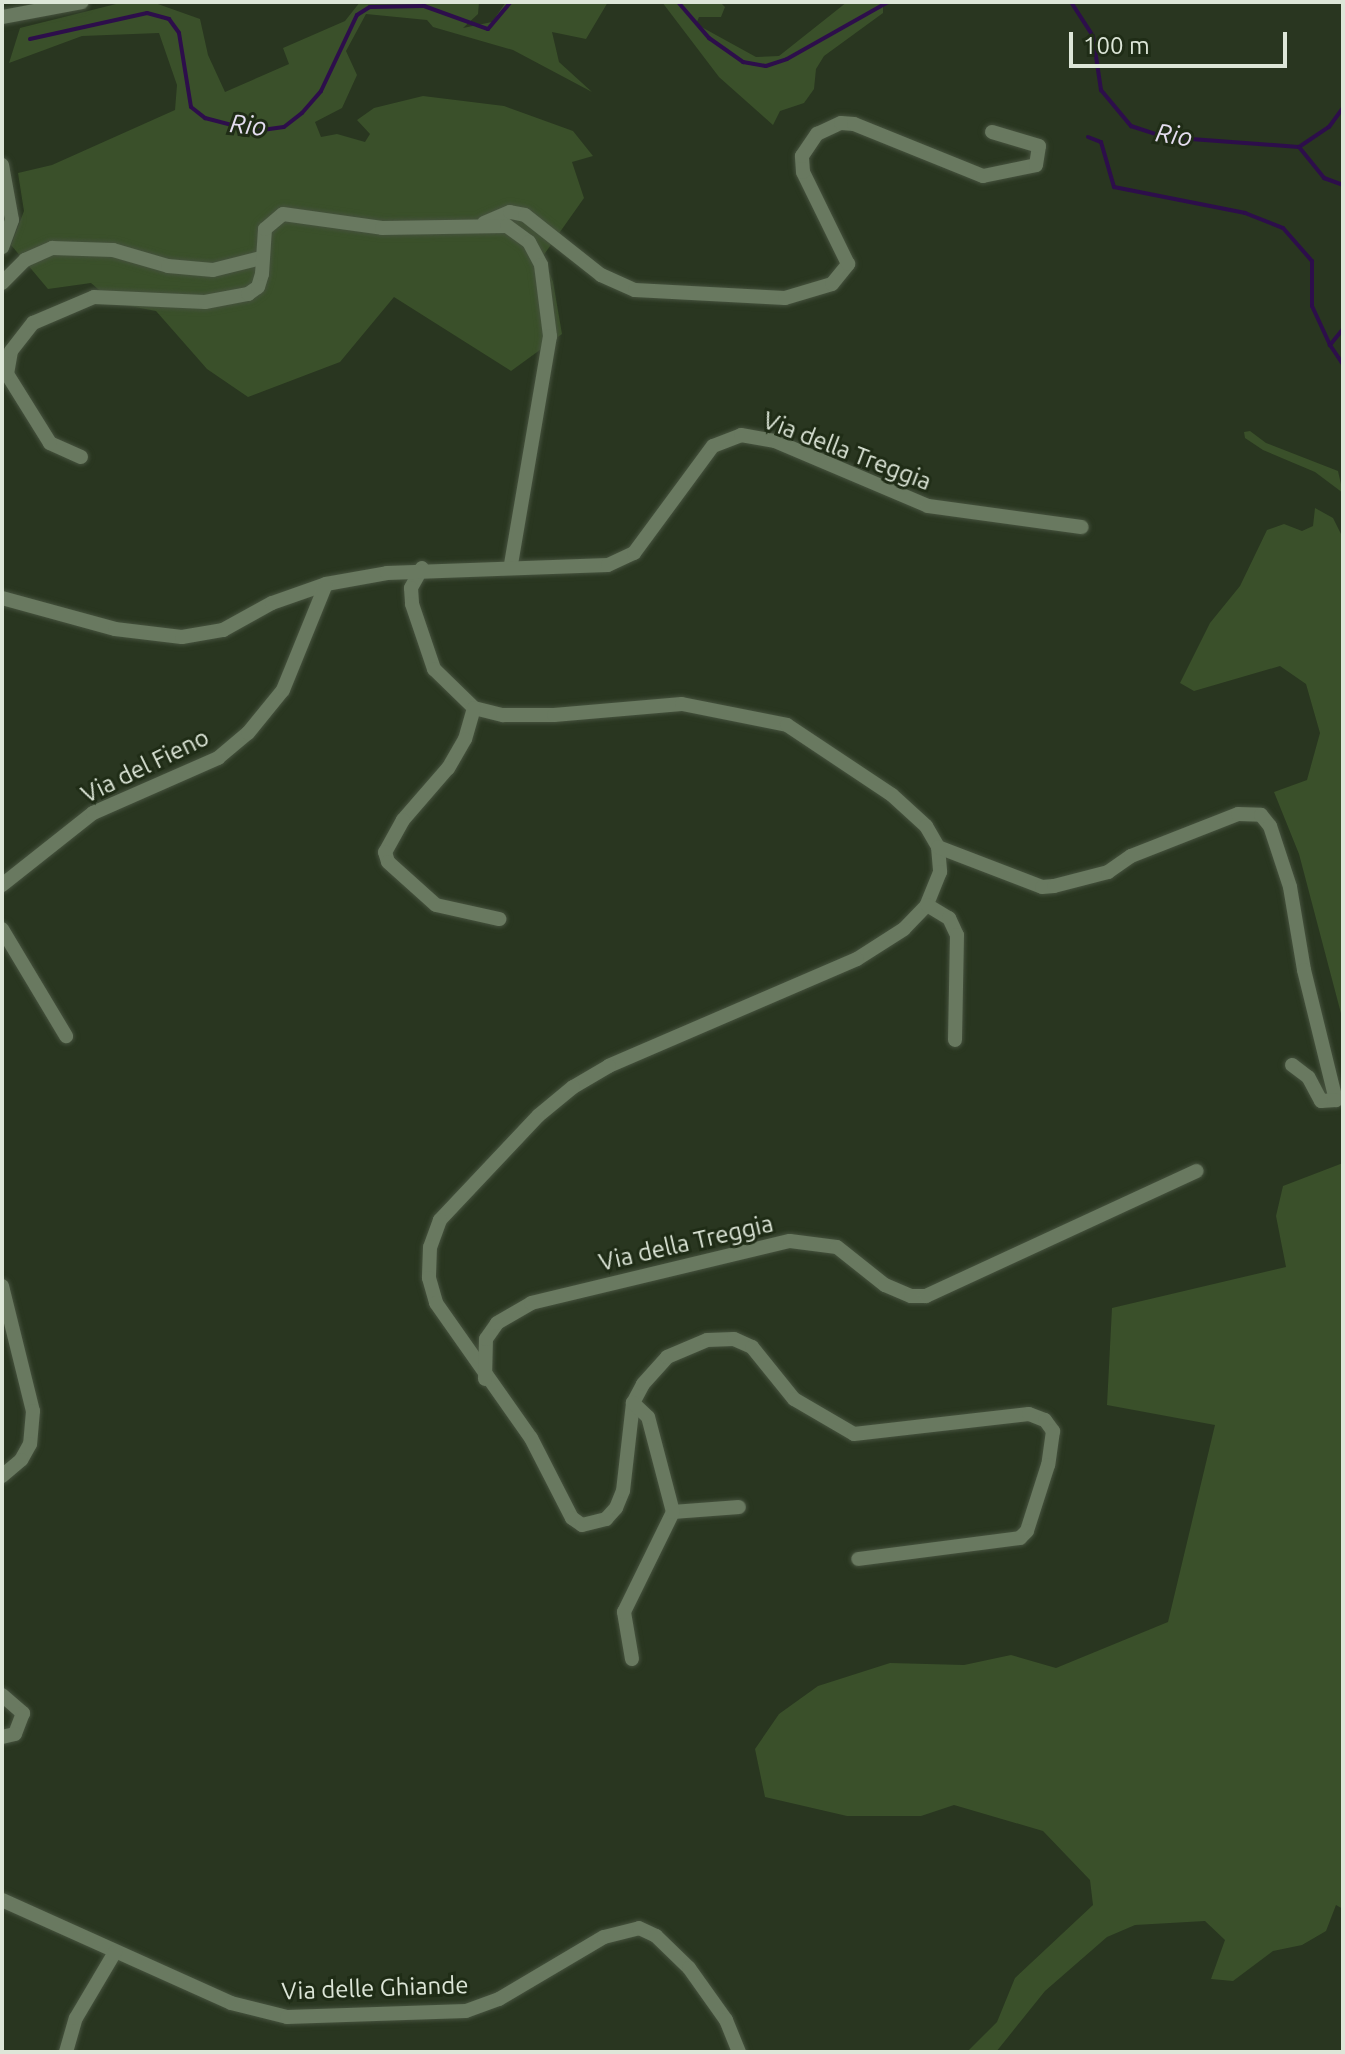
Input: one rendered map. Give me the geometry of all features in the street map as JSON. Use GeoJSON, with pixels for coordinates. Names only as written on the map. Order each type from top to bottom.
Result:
{"type":"FeatureCollection","features":[{"type":"Feature","properties":{"kind":"street"},"geometry":{"type":"LineString","coordinates":[[2,17],[82,2]]}},
{"type":"Feature","properties":{"kind":"street"},"geometry":{"type":"LineString","coordinates":[[484,223],[510,212],[525,215],[601,275],[635,290],[751,300],[785,298],[832,284],[848,264],[803,172],[802,156],[817,134],[841,123],[854,124],[983,176],[1036,165],[1039,146],[992,132]]}},
{"type":"Feature","properties":{"kind":"street"},"geometry":{"type":"LineString","coordinates":[[2,165],[12,220],[2,247]]}},
{"type":"Feature","properties":{"kind":"street"},"geometry":{"type":"LineString","coordinates":[[81,457],[50,443],[7,374],[11,351],[33,323],[94,297],[205,302],[248,294],[258,287],[265,229],[283,214],[382,228],[484,223],[507,226],[529,242],[548,288],[550,336],[511,564]]}},
{"type":"Feature","properties":{"kind":"street"},"geometry":{"type":"LineString","coordinates":[[2,283],[25,260],[52,248],[113,250],[168,266],[213,270],[261,258]]}},
{"type":"Feature","properties":{"kind":"street","name":"Via della Treggia"},"geometry":{"type":"LineString","coordinates":[[422,568],[623,562],[659,523],[703,455],[727,437],[741,435],[775,441],[928,506],[1082,527]]}},
{"type":"Feature","properties":{"kind":"street"},"geometry":{"type":"LineString","coordinates":[[2,598],[115,629],[182,637],[223,630],[272,603],[326,584],[422,568]]}},
{"type":"Feature","properties":{"kind":"street"},"geometry":{"type":"LineString","coordinates":[[422,568],[411,588],[412,604],[434,669],[474,708],[503,715],[554,715],[682,704],[787,725],[892,795],[926,826],[938,847],[940,872],[927,905],[904,929],[857,959],[609,1066],[573,1087],[538,1116],[440,1220],[430,1247],[429,1278],[436,1303],[485,1379],[531,1438],[572,1518],[582,1525],[606,1519],[620,1499],[633,1403],[667,1357],[707,1340],[734,1339],[752,1347],[794,1399],[854,1434],[1029,1414],[1045,1420],[1053,1431],[1048,1465],[1027,1531],[1020,1538],[858,1559]]}},
{"type":"Feature","properties":{"kind":"street","name":"Via del Fieno"},"geometry":{"type":"LineString","coordinates":[[2,885],[93,813],[218,758],[248,733],[283,690],[326,584]]}},
{"type":"Feature","properties":{"kind":"street"},"geometry":{"type":"LineString","coordinates":[[474,708],[465,739],[448,768],[403,820],[385,852],[388,862],[436,905],[499,919]]}},
{"type":"Feature","properties":{"kind":"street"},"geometry":{"type":"LineString","coordinates":[[938,847],[1042,887],[1054,886],[1108,872],[1131,856],[1238,814],[1261,815],[1270,826],[1290,887],[1304,970],[1336,1100],[1321,1101],[1308,1077],[1292,1065]]}},
{"type":"Feature","properties":{"kind":"street"},"geometry":{"type":"LineString","coordinates":[[927,905],[949,918],[957,935],[955,1040]]}},
{"type":"Feature","properties":{"kind":"street"},"geometry":{"type":"LineString","coordinates":[[2,929],[66,1036]]}},
{"type":"Feature","properties":{"kind":"street","name":"Via della Treggia"},"geometry":{"type":"LineString","coordinates":[[485,1379],[486,1339],[497,1323],[531,1303],[790,1241],[837,1247],[885,1285],[911,1296],[926,1296],[1196,1171]]}},
{"type":"Feature","properties":{"kind":"street"},"geometry":{"type":"LineString","coordinates":[[2,1286],[33,1411],[30,1444],[21,1460],[2,1476]]}},
{"type":"Feature","properties":{"kind":"street"},"geometry":{"type":"LineString","coordinates":[[632,1659],[624,1612],[673,1512],[648,1417],[633,1403]]}},
{"type":"Feature","properties":{"kind":"street"},"geometry":{"type":"LineString","coordinates":[[673,1512],[739,1507]]}},
{"type":"Feature","properties":{"kind":"street"},"geometry":{"type":"LineString","coordinates":[[2,1695],[23,1713],[15,1734],[2,1737]]}},
{"type":"Feature","properties":{"kind":"street","name":"Via delle Ghiande"},"geometry":{"type":"LineString","coordinates":[[2,1900],[115,1952],[260,2012],[287,2017],[450,2011],[499,1999],[604,1937],[639,1928],[656,1936],[689,1968],[726,2020],[739,2052]]}},
{"type":"Feature","properties":{"kind":"street"},"geometry":{"type":"LineString","coordinates":[[66,2052],[76,2018],[115,1952]]}},
{"type":"Feature","properties":{"kind":"green space"},"geometry":{"type":"Polygon","coordinates":[[[360,2],[479,2],[478,14],[463,28],[492,22],[506,2],[608,2],[586,39],[552,32],[559,62],[592,92],[513,50],[433,27],[427,20],[366,14],[346,51],[357,75],[342,108],[315,122],[321,137],[337,134],[365,142],[370,134],[357,120],[374,108],[423,96],[504,106],[573,131],[593,156],[572,162],[584,198],[543,256],[553,282],[562,334],[511,371],[394,297],[340,362],[248,397],[207,369],[156,311],[114,303],[91,283],[48,289],[11,245],[24,211],[18,173],[52,165],[175,110],[177,85],[159,33],[82,36],[9,63],[20,28],[120,3],[155,3],[200,19],[208,55],[225,92],[289,64],[283,48],[345,21],[360,2]]]}},
{"type":"Feature","properties":{"kind":"green space"},"geometry":{"type":"Polygon","coordinates":[[[662,2],[720,2],[725,7],[721,17],[699,17],[696,24],[756,57],[779,56],[847,2],[883,2],[883,13],[824,56],[816,69],[814,89],[804,103],[780,111],[773,125],[719,77],[662,2]]]}},
{"type":"Feature","properties":{"kind":"green space"},"geometry":{"type":"Polygon","coordinates":[[[1250,431],[1266,443],[1338,471],[1343,493],[1315,472],[1263,450],[1245,438],[1244,432],[1250,431]]]}},
{"type":"Feature","properties":{"kind":"green space"},"geometry":{"type":"Polygon","coordinates":[[[1315,508],[1333,518],[1343,538],[1343,1021],[1299,854],[1274,792],[1307,780],[1320,733],[1306,684],[1280,666],[1194,691],[1180,683],[1210,623],[1240,586],[1267,530],[1284,524],[1302,531],[1313,526],[1315,508]]]}},
{"type":"Feature","properties":{"kind":"green space"},"geometry":{"type":"Polygon","coordinates":[[[1343,1163],[1343,1909],[1336,1905],[1326,1931],[1302,1945],[1273,1951],[1233,1981],[1211,1979],[1225,1940],[1205,1921],[1135,1925],[1107,1937],[1045,1991],[996,2052],[967,2052],[997,2022],[1015,1978],[1093,1905],[1090,1880],[1043,1831],[954,1805],[921,1816],[847,1816],[765,1797],[755,1749],[779,1714],[818,1686],[890,1663],[964,1665],[1011,1655],[1056,1668],[1168,1622],[1215,1425],[1107,1405],[1112,1308],[1286,1267],[1276,1216],[1283,1186],[1343,1163]]]}},
{"type":"Feature","properties":{"kind":"waterway","name":"Rio"},"geometry":{"type":"LineString","coordinates":[[30,39],[147,13],[169,19],[179,33],[191,107],[205,118],[255,131],[284,127],[302,113],[321,91],[357,15],[370,7],[424,6],[488,29],[511,2]]}},
{"type":"Feature","properties":{"kind":"waterway","name":"Rio"},"geometry":{"type":"LineString","coordinates":[[678,2],[709,38],[743,62],[766,66],[787,59],[888,2]]}},
{"type":"Feature","properties":{"kind":"waterway","name":"Rio"},"geometry":{"type":"LineString","coordinates":[[1071,2],[1093,36],[1101,90],[1131,126],[1164,137],[1299,147],[1329,127],[1343,108]]}},
{"type":"Feature","properties":{"kind":"waterway"},"geometry":{"type":"LineString","coordinates":[[1088,137],[1101,142],[1114,187],[1245,213],[1283,228],[1312,261],[1312,306],[1330,345]]}},
{"type":"Feature","properties":{"kind":"waterway"},"geometry":{"type":"LineString","coordinates":[[1299,147],[1324,178],[1343,185]]}},
{"type":"Feature","properties":{"kind":"waterway"},"geometry":{"type":"LineString","coordinates":[[1343,329],[1330,345],[1343,364]]}}]}
